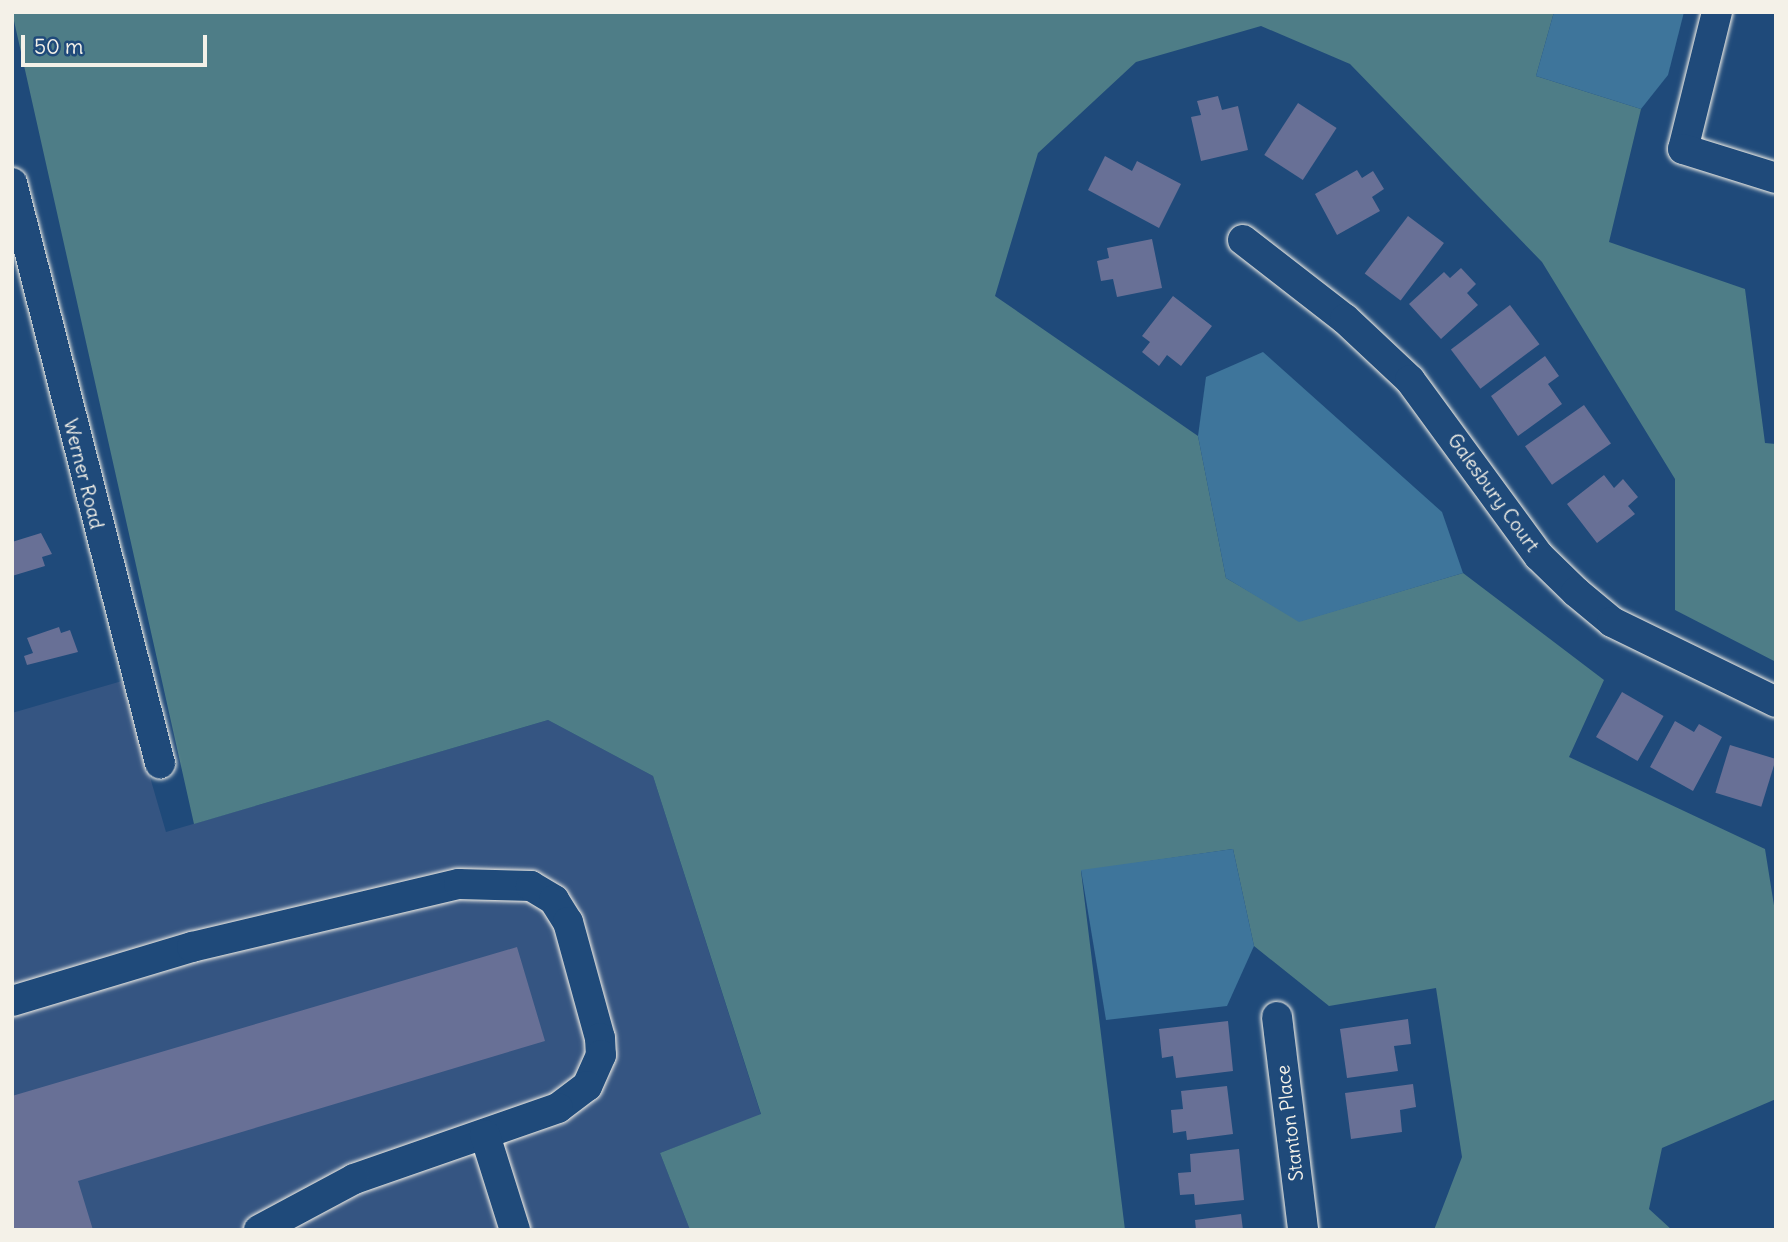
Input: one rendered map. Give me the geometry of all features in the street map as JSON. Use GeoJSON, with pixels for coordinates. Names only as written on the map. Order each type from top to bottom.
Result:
{"type":"FeatureCollection","features":[{"type":"Feature","properties":{"kind":"street"},"geometry":{"type":"LineString","coordinates":[[1717,12],[1683,149],[1776,178]]}},
{"type":"Feature","properties":{"kind":"street","name":"Werner Road"},"geometry":{"type":"LineString","coordinates":[[12,183],[160,763]]}},
{"type":"Feature","properties":{"kind":"street","name":"Galesbury Court"},"geometry":{"type":"LineString","coordinates":[[1243,240],[1345,319],[1410,380],[1539,556],[1576,592],[1612,622],[1776,702]]}},
{"type":"Feature","properties":{"kind":"street"},"geometry":{"type":"LineString","coordinates":[[12,1001],[192,947],[459,884],[531,887],[554,900],[568,922],[601,1055],[574,1098],[485,1135],[354,1179],[299,1219],[259,1230]]}},
{"type":"Feature","properties":{"kind":"street","name":"Stanton Place"},"geometry":{"type":"LineString","coordinates":[[1277,1017],[1303,1230]]}},
{"type":"Feature","properties":{"kind":"street"},"geometry":{"type":"LineString","coordinates":[[485,1135],[515,1230]]}},
{"type":"Feature","properties":{"kind":"shaded area"},"geometry":{"type":"Polygon","coordinates":[[[1554,12],[1684,12],[1668,75],[1641,109],[1536,76],[1554,12]]]}},
{"type":"Feature","properties":{"kind":"shaded area"},"geometry":{"type":"Polygon","coordinates":[[[1263,352],[1442,512],[1463,573],[1299,622],[1226,578],[1198,436],[1206,377],[1263,352]]]}},
{"type":"Feature","properties":{"kind":"shaded area"},"geometry":{"type":"Polygon","coordinates":[[[122,681],[166,832],[548,720],[653,776],[761,1115],[660,1153],[690,1230],[12,1230],[12,713],[122,681]]]}},
{"type":"Feature","properties":{"kind":"shaded area"},"geometry":{"type":"Polygon","coordinates":[[[1233,849],[1254,946],[1227,1006],[1106,1020],[1081,870],[1233,849]]]}},
{"type":"Feature","properties":{"kind":"green space"},"geometry":{"type":"Polygon","coordinates":[[[12,12],[1554,12],[1536,76],[1641,109],[1609,242],[1745,289],[1765,443],[1776,444],[1776,662],[1675,610],[1675,479],[1542,262],[1350,64],[1261,26],[1136,62],[1038,153],[995,296],[1198,436],[1226,578],[1300,621],[1463,573],[1604,680],[1569,757],[1765,849],[1776,918],[1776,1099],[1662,1148],[1649,1209],[1672,1230],[1434,1230],[1462,1157],[1436,988],[1329,1006],[1254,946],[1233,849],[1081,871],[1125,1230],[690,1230],[660,1153],[761,1114],[653,776],[548,720],[194,824],[12,12]]]}},
{"type":"Feature","properties":{"kind":"building"},"geometry":{"type":"Polygon","coordinates":[[[1218,96],[1222,110],[1238,106],[1248,150],[1201,161],[1191,117],[1201,115],[1197,101],[1218,96]]]}},
{"type":"Feature","properties":{"kind":"building"},"geometry":{"type":"Polygon","coordinates":[[[1298,103],[1337,128],[1303,180],[1264,155],[1298,103]]]}},
{"type":"Feature","properties":{"kind":"building"},"geometry":{"type":"Polygon","coordinates":[[[1105,156],[1132,171],[1137,161],[1181,184],[1159,228],[1088,190],[1105,156]]]}},
{"type":"Feature","properties":{"kind":"building"},"geometry":{"type":"Polygon","coordinates":[[[1357,170],[1362,178],[1373,171],[1384,189],[1372,197],[1380,211],[1337,235],[1315,194],[1357,170]]]}},
{"type":"Feature","properties":{"kind":"building"},"geometry":{"type":"Polygon","coordinates":[[[1408,216],[1444,243],[1401,301],[1365,274],[1408,216]]]}},
{"type":"Feature","properties":{"kind":"building"},"geometry":{"type":"Polygon","coordinates":[[[1152,239],[1162,288],[1117,297],[1113,279],[1101,281],[1097,261],[1109,258],[1107,248],[1152,239]]]}},
{"type":"Feature","properties":{"kind":"building"},"geometry":{"type":"Polygon","coordinates":[[[1461,268],[1476,284],[1467,293],[1478,305],[1441,339],[1409,304],[1444,272],[1450,278],[1461,268]]]}},
{"type":"Feature","properties":{"kind":"building"},"geometry":{"type":"Polygon","coordinates":[[[1173,296],[1212,326],[1181,366],[1167,355],[1159,366],[1142,352],[1150,342],[1142,336],[1173,296]]]}},
{"type":"Feature","properties":{"kind":"building"},"geometry":{"type":"Polygon","coordinates":[[[1510,305],[1539,344],[1480,389],[1451,350],[1510,305]]]}},
{"type":"Feature","properties":{"kind":"building"},"geometry":{"type":"Polygon","coordinates":[[[1545,356],[1559,376],[1548,384],[1562,404],[1518,436],[1491,396],[1545,356]]]}},
{"type":"Feature","properties":{"kind":"building"},"geometry":{"type":"Polygon","coordinates":[[[1584,405],[1611,444],[1552,485],[1525,446],[1584,405]]]}},
{"type":"Feature","properties":{"kind":"building"},"geometry":{"type":"Polygon","coordinates":[[[1604,475],[1614,488],[1623,479],[1638,497],[1628,506],[1635,514],[1597,543],[1567,504],[1604,475]]]}},
{"type":"Feature","properties":{"kind":"building"},"geometry":{"type":"Polygon","coordinates":[[[41,533],[52,554],[42,557],[45,566],[12,576],[12,542],[41,533]]]}},
{"type":"Feature","properties":{"kind":"building"},"geometry":{"type":"Polygon","coordinates":[[[59,627],[61,633],[70,630],[78,652],[27,665],[24,656],[33,653],[27,638],[59,627]]]}},
{"type":"Feature","properties":{"kind":"building"},"geometry":{"type":"Polygon","coordinates":[[[1622,692],[1664,716],[1638,761],[1596,737],[1622,692]]]}},
{"type":"Feature","properties":{"kind":"building"},"geometry":{"type":"Polygon","coordinates":[[[1675,721],[1694,732],[1699,724],[1722,737],[1693,791],[1650,767],[1675,721]]]}},
{"type":"Feature","properties":{"kind":"building"},"geometry":{"type":"Polygon","coordinates":[[[1730,745],[1776,759],[1761,807],[1715,793],[1730,745]]]}},
{"type":"Feature","properties":{"kind":"building"},"geometry":{"type":"Polygon","coordinates":[[[517,947],[545,1041],[78,1181],[93,1230],[12,1230],[12,1096],[517,947]]]}},
{"type":"Feature","properties":{"kind":"building"},"geometry":{"type":"Polygon","coordinates":[[[1408,1019],[1411,1044],[1394,1046],[1398,1071],[1347,1078],[1340,1029],[1408,1019]]]}},
{"type":"Feature","properties":{"kind":"building"},"geometry":{"type":"Polygon","coordinates":[[[1228,1021],[1233,1071],[1176,1078],[1173,1056],[1162,1058],[1159,1029],[1228,1021]]]}},
{"type":"Feature","properties":{"kind":"building"},"geometry":{"type":"Polygon","coordinates":[[[1413,1084],[1416,1107],[1400,1110],[1402,1132],[1351,1139],[1345,1093],[1413,1084]]]}},
{"type":"Feature","properties":{"kind":"building"},"geometry":{"type":"Polygon","coordinates":[[[1227,1086],[1233,1134],[1187,1140],[1186,1131],[1173,1133],[1171,1110],[1183,1109],[1181,1091],[1227,1086]]]}},
{"type":"Feature","properties":{"kind":"building"},"geometry":{"type":"Polygon","coordinates":[[[1239,1149],[1244,1200],[1195,1205],[1194,1194],[1180,1195],[1178,1173],[1191,1172],[1190,1154],[1239,1149]]]}},
{"type":"Feature","properties":{"kind":"building"},"geometry":{"type":"Polygon","coordinates":[[[1241,1214],[1243,1230],[1196,1230],[1195,1220],[1241,1214]]]}}]}
